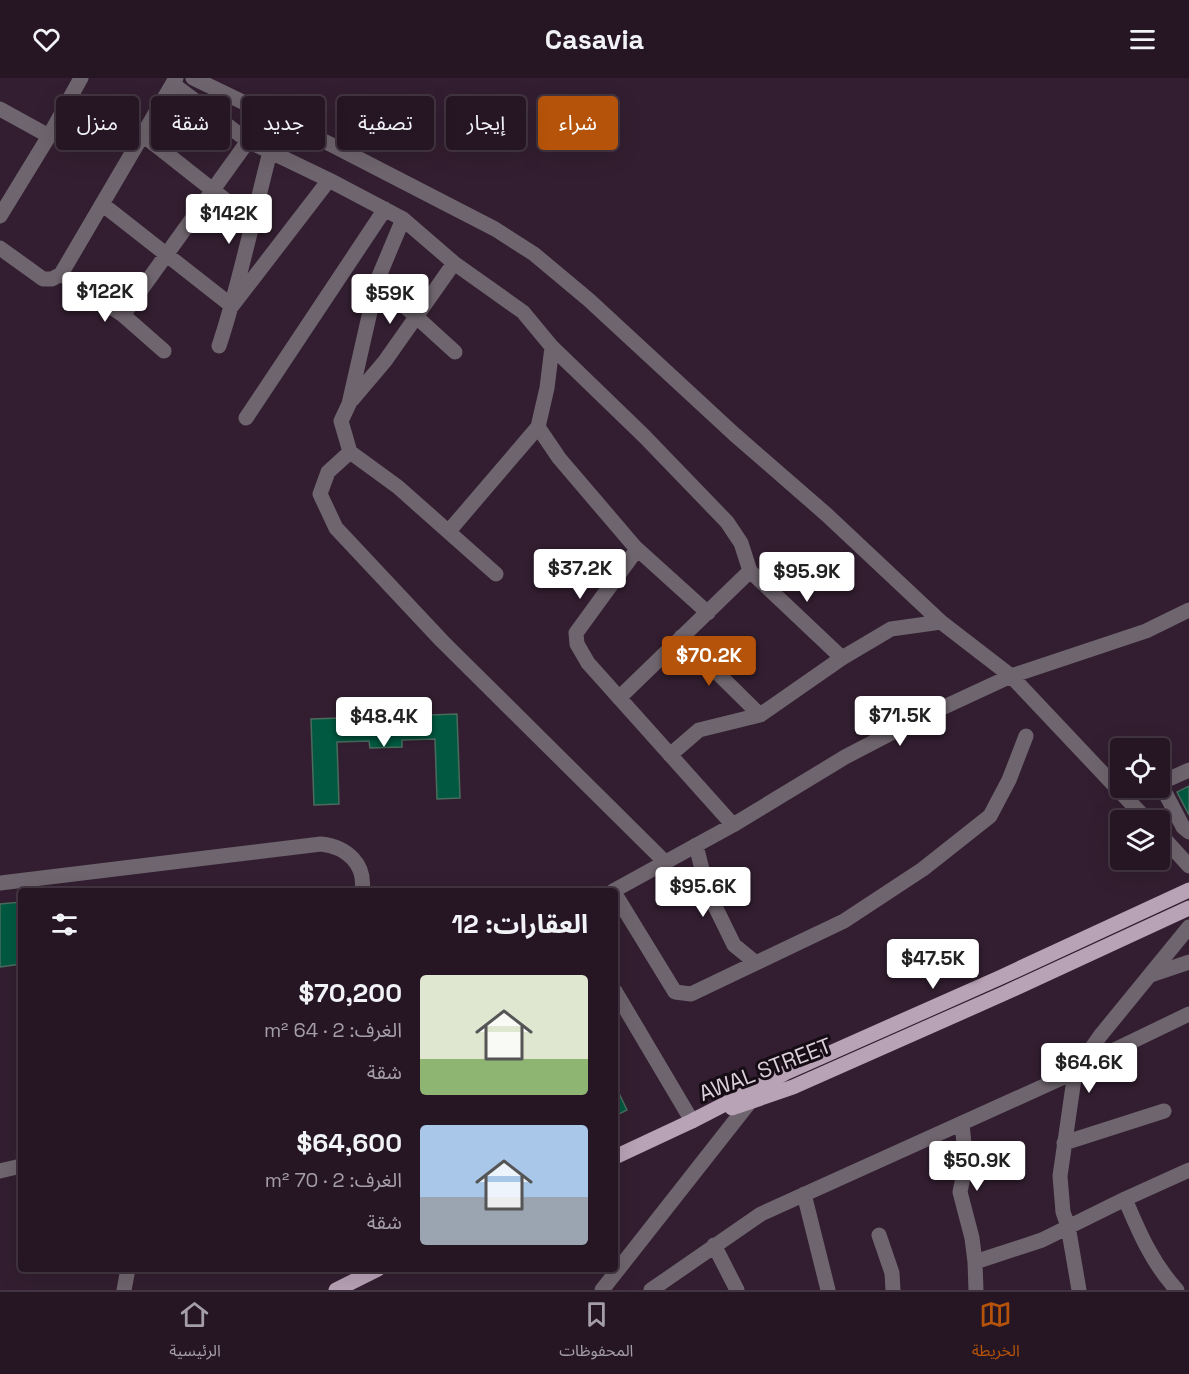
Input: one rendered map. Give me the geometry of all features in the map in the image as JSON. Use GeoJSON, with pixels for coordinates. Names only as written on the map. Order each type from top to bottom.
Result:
{"type":"FeatureCollection","features":[{"type":"Feature","properties":{"kind":"main road","name":"AWAL STREET"},"geometry":{"type":"LineString","coordinates":[[692,1121],[785,1073],[1189,890]]}},
{"type":"Feature","properties":{"kind":"main road","name":"AWAL STREET"},"geometry":{"type":"LineString","coordinates":[[692,1121],[749,1103],[803,1082],[1016,988],[1189,908]]}},
{"type":"Feature","properties":{"kind":"main road"},"geometry":{"type":"LineString","coordinates":[[618,1156],[692,1121]]}},
{"type":"Feature","properties":{"kind":"main road"},"geometry":{"type":"LineString","coordinates":[[336,1290],[372,1272]]}},
{"type":"Feature","properties":{"kind":"street"},"geometry":{"type":"LineString","coordinates":[[0,216],[81,78]]}},
{"type":"Feature","properties":{"kind":"street"},"geometry":{"type":"LineString","coordinates":[[193,78],[326,142],[523,245],[589,300],[734,434],[827,514],[941,622],[1011,676],[1110,781]]}},
{"type":"Feature","properties":{"kind":"street"},"geometry":{"type":"LineString","coordinates":[[0,248],[43,279],[52,279],[61,274],[175,81],[242,136]]}},
{"type":"Feature","properties":{"kind":"street"},"geometry":{"type":"LineString","coordinates":[[0,109],[49,136]]}},
{"type":"Feature","properties":{"kind":"street"},"geometry":{"type":"LineString","coordinates":[[143,135],[252,221]]}},
{"type":"Feature","properties":{"kind":"street"},"geometry":{"type":"LineString","coordinates":[[123,315],[242,150]]}},
{"type":"Feature","properties":{"kind":"street"},"geometry":{"type":"LineString","coordinates":[[266,150],[404,219],[454,263],[523,312],[552,347],[644,436],[727,522],[741,543],[750,571],[842,658]]}},
{"type":"Feature","properties":{"kind":"street"},"geometry":{"type":"LineString","coordinates":[[219,346],[232,306],[270,152]]}},
{"type":"Feature","properties":{"kind":"street"},"geometry":{"type":"LineString","coordinates":[[232,306],[329,180]]}},
{"type":"Feature","properties":{"kind":"street"},"geometry":{"type":"LineString","coordinates":[[102,204],[232,306]]}},
{"type":"Feature","properties":{"kind":"street"},"geometry":{"type":"LineString","coordinates":[[246,418],[385,210]]}},
{"type":"Feature","properties":{"kind":"street"},"geometry":{"type":"LineString","coordinates":[[350,404],[377,281],[404,219]]}},
{"type":"Feature","properties":{"kind":"street"},"geometry":{"type":"LineString","coordinates":[[454,263],[385,361],[350,404],[341,421],[350,452],[398,486],[496,574]]}},
{"type":"Feature","properties":{"kind":"street"},"geometry":{"type":"LineString","coordinates":[[61,274],[123,315],[164,351]]}},
{"type":"Feature","properties":{"kind":"street"},"geometry":{"type":"LineString","coordinates":[[377,281],[455,352]]}},
{"type":"Feature","properties":{"kind":"street"},"geometry":{"type":"LineString","coordinates":[[449,531],[538,427],[547,388],[552,347]]}},
{"type":"Feature","properties":{"kind":"street"},"geometry":{"type":"LineString","coordinates":[[538,427],[559,458],[635,547],[708,612]]}},
{"type":"Feature","properties":{"kind":"street"},"geometry":{"type":"LineString","coordinates":[[350,452],[328,472],[320,494],[336,528],[442,641],[665,862]]}},
{"type":"Feature","properties":{"kind":"street"},"geometry":{"type":"LineString","coordinates":[[635,547],[632,556],[576,633],[577,644],[588,663],[733,825]]}},
{"type":"Feature","properties":{"kind":"street"},"geometry":{"type":"LineString","coordinates":[[619,698],[750,571]]}},
{"type":"Feature","properties":{"kind":"street"},"geometry":{"type":"LineString","coordinates":[[618,890],[733,825],[845,757],[916,720],[1011,676],[1135,635],[1189,610]]}},
{"type":"Feature","properties":{"kind":"street"},"geometry":{"type":"LineString","coordinates":[[670,755],[699,730],[760,715],[842,658],[891,630],[941,622]]}},
{"type":"Feature","properties":{"kind":"street"},"geometry":{"type":"LineString","coordinates":[[681,637],[760,715]]}},
{"type":"Feature","properties":{"kind":"street"},"geometry":{"type":"LineString","coordinates":[[618,899],[675,992],[691,994],[844,921],[923,869],[990,816],[1009,780],[1026,736]]}},
{"type":"Feature","properties":{"kind":"street"},"geometry":{"type":"LineString","coordinates":[[1170,771],[1189,759]]}},
{"type":"Feature","properties":{"kind":"street"},"geometry":{"type":"LineString","coordinates":[[1189,770],[1160,783],[1183,827],[1189,832]]}},
{"type":"Feature","properties":{"kind":"street"},"geometry":{"type":"LineString","coordinates":[[1126,798],[1137,810]]}},
{"type":"Feature","properties":{"kind":"street"},"geometry":{"type":"LineString","coordinates":[[0,882],[321,844],[342,849],[354,859],[362,876],[362,888]]}},
{"type":"Feature","properties":{"kind":"street"},"geometry":{"type":"LineString","coordinates":[[696,845],[707,890],[734,945],[756,963]]}},
{"type":"Feature","properties":{"kind":"street"},"geometry":{"type":"LineString","coordinates":[[1170,845],[1189,866]]}},
{"type":"Feature","properties":{"kind":"street"},"geometry":{"type":"LineString","coordinates":[[1080,1290],[1060,1193],[1064,1143],[1076,1072],[1100,1036],[1189,927]]}},
{"type":"Feature","properties":{"kind":"street"},"geometry":{"type":"LineString","coordinates":[[1150,975],[1189,962]]}},
{"type":"Feature","properties":{"kind":"street"},"geometry":{"type":"LineString","coordinates":[[621,1014],[692,1121]]}},
{"type":"Feature","properties":{"kind":"street"},"geometry":{"type":"LineString","coordinates":[[651,1290],[761,1214],[1076,1072],[1106,1054],[1189,1014]]}},
{"type":"Feature","properties":{"kind":"street"},"geometry":{"type":"LineString","coordinates":[[1100,1036],[1101,1046],[1106,1054]]}},
{"type":"Feature","properties":{"kind":"street"},"geometry":{"type":"LineString","coordinates":[[618,1270],[749,1103]]}},
{"type":"Feature","properties":{"kind":"street"},"geometry":{"type":"LineString","coordinates":[[1064,1143],[1164,1111]]}},
{"type":"Feature","properties":{"kind":"street"},"geometry":{"type":"LineString","coordinates":[[962,1124],[966,1163],[960,1192],[972,1238],[976,1290]]}},
{"type":"Feature","properties":{"kind":"street"},"geometry":{"type":"LineString","coordinates":[[0,1171],[18,1167]]}},
{"type":"Feature","properties":{"kind":"street"},"geometry":{"type":"LineString","coordinates":[[975,1262],[1042,1240],[1125,1199],[1188,1173]]}},
{"type":"Feature","properties":{"kind":"street"},"geometry":{"type":"LineString","coordinates":[[804,1194],[828,1290]]}},
{"type":"Feature","properties":{"kind":"street"},"geometry":{"type":"LineString","coordinates":[[1125,1199],[1142,1240],[1167,1279],[1177,1290]]}},
{"type":"Feature","properties":{"kind":"street"},"geometry":{"type":"LineString","coordinates":[[879,1234],[892,1273],[893,1290]]}},
{"type":"Feature","properties":{"kind":"street"},"geometry":{"type":"LineString","coordinates":[[714,1245],[737,1290]]}},
{"type":"Feature","properties":{"kind":"street"},"geometry":{"type":"LineString","coordinates":[[124,1290],[127,1272]]}},
{"type":"Feature","properties":{"kind":"street"},"geometry":{"type":"LineString","coordinates":[[602,1290],[616,1272]]}},
{"type":"Feature","properties":{"kind":"building"},"geometry":{"type":"Polygon","coordinates":[[[457,714],[460,798],[437,799],[435,739],[402,740],[402,747],[370,748],[369,741],[337,742],[339,804],[314,805],[311,719],[457,714]]]}},
{"type":"Feature","properties":{"kind":"building"},"geometry":{"type":"Polygon","coordinates":[[[1189,786],[1189,815],[1177,792],[1189,786]]]}},
{"type":"Feature","properties":{"kind":"building"},"geometry":{"type":"Polygon","coordinates":[[[18,902],[18,964],[0,967],[0,904],[18,902]]]}},
{"type":"Feature","properties":{"kind":"building"},"geometry":{"type":"Polygon","coordinates":[[[618,1091],[627,1110],[618,1114],[618,1091]]]}}]}
